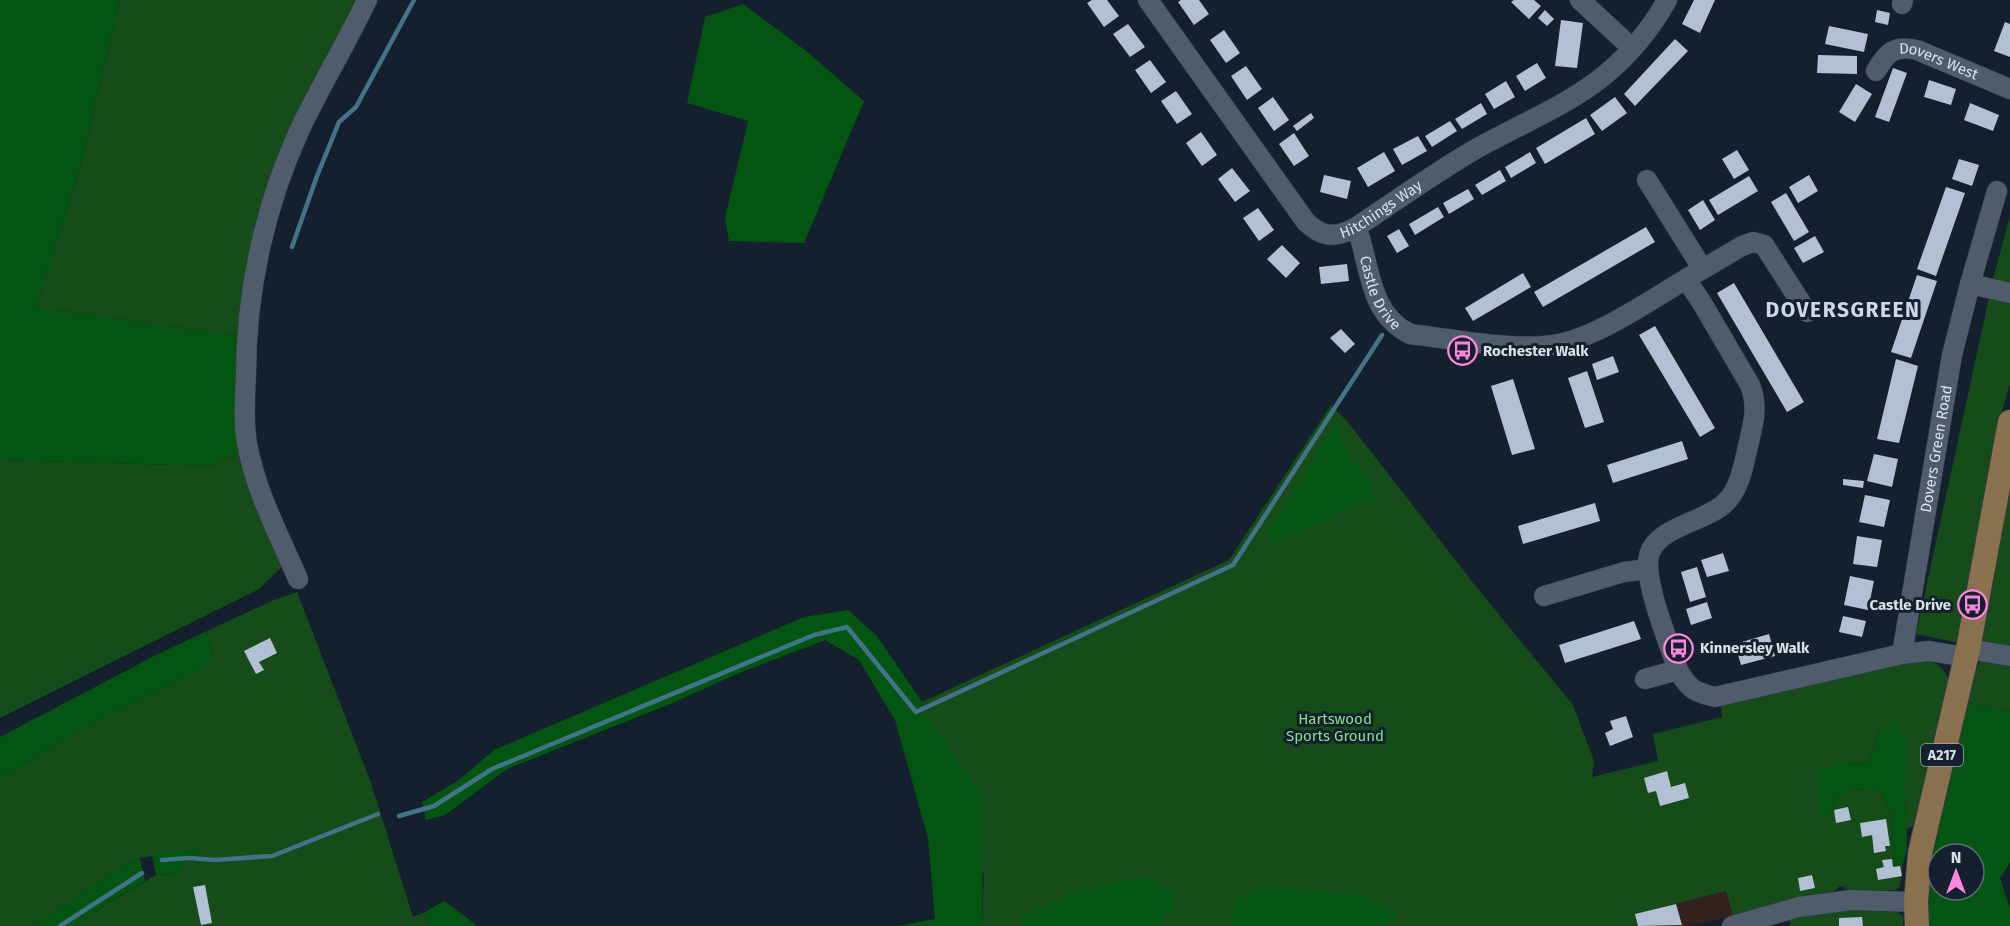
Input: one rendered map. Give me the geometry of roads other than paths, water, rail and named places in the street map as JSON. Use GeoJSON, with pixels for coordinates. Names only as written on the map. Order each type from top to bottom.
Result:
{"type":"FeatureCollection","features":[{"type":"Feature","properties":{"kind":"main road","name":"A217"},"geometry":{"type":"LineString","coordinates":[[1916,914],[1920,853],[1967,653],[2010,422]]}},
{"type":"Feature","properties":{"kind":"street"},"geometry":{"type":"LineString","coordinates":[[298,579],[254,475],[246,441],[246,349],[250,307],[258,256],[278,181],[300,129],[367,0]]}},
{"type":"Feature","properties":{"kind":"street","name":"Hitchings Way"},"geometry":{"type":"LineString","coordinates":[[1148,0],[1306,222],[1315,231],[1329,236],[1342,234],[1355,228],[1472,152],[1574,96],[1606,74],[1632,48],[1658,16],[1667,0]]}},
{"type":"Feature","properties":{"kind":"street"},"geometry":{"type":"LineString","coordinates":[[1580,0],[1632,48]]}},
{"type":"Feature","properties":{"kind":"street","name":"Dovers West"},"geometry":{"type":"LineString","coordinates":[[1876,71],[1885,55],[1907,48],[1917,50],[2010,89]]}},
{"type":"Feature","properties":{"kind":"street"},"geometry":{"type":"LineString","coordinates":[[1647,180],[1754,396],[1755,417],[1741,473],[1727,502],[1661,538],[1651,549],[1649,580],[1677,670],[1685,682],[1695,693],[1715,697],[1902,654],[1929,651],[2010,656]]}},
{"type":"Feature","properties":{"kind":"street","name":"Dovers Green Road"},"geometry":{"type":"LineString","coordinates":[[1902,654],[1952,355],[1996,191]]}},
{"type":"Feature","properties":{"kind":"street","name":"Castle Drive"},"geometry":{"type":"LineString","coordinates":[[1355,228],[1380,306],[1397,327],[1410,334],[1511,345],[1560,344],[1581,338],[1620,318],[1742,246],[1753,242],[1764,245],[1772,255],[1807,312]]}},
{"type":"Feature","properties":{"kind":"street"},"geometry":{"type":"LineString","coordinates":[[1970,284],[2010,293]]}},
{"type":"Feature","properties":{"kind":"street"},"geometry":{"type":"LineString","coordinates":[[1544,596],[1624,572],[1648,569]]}},
{"type":"Feature","properties":{"kind":"street"},"geometry":{"type":"LineString","coordinates":[[1645,679],[1677,670]]}},
{"type":"Feature","properties":{"kind":"street"},"geometry":{"type":"LineString","coordinates":[[1732,926],[1799,907],[1851,900],[1916,914]]}},
{"type":"Feature","properties":{"kind":"waterway"},"geometry":{"type":"LineString","coordinates":[[292,247],[339,122],[356,107],[414,0]]}},
{"type":"Feature","properties":{"kind":"waterway"},"geometry":{"type":"LineString","coordinates":[[399,816],[434,806],[492,769],[814,635],[847,627],[916,712],[1233,565],[1382,335]]}},
{"type":"Feature","properties":{"kind":"waterway"},"geometry":{"type":"LineString","coordinates":[[162,860],[189,858],[215,860],[272,856],[378,814]]}},
{"type":"Feature","properties":{"kind":"waterway"},"geometry":{"type":"LineString","coordinates":[[60,926],[142,873]]}},
{"type":"Feature","properties":{"kind":"place","name":"Rochester Walk"},"geometry":{"type":"Point","coordinates":[1462,351]}},
{"type":"Feature","properties":{"kind":"place","name":"Castle Drive"},"geometry":{"type":"Point","coordinates":[1972,605]}},
{"type":"Feature","properties":{"kind":"place","name":"Kinnersley Walk"},"geometry":{"type":"Point","coordinates":[1679,648]}},
{"type":"Feature","properties":{"kind":"district","name":"DOVERSGREEN"},"geometry":{"type":"Point","coordinates":[1843,310]}},
{"type":"Feature","properties":{"kind":"park label","name":"Hartswood Sports Ground"},"geometry":{"type":"Point","coordinates":[1335,728]}}]}
